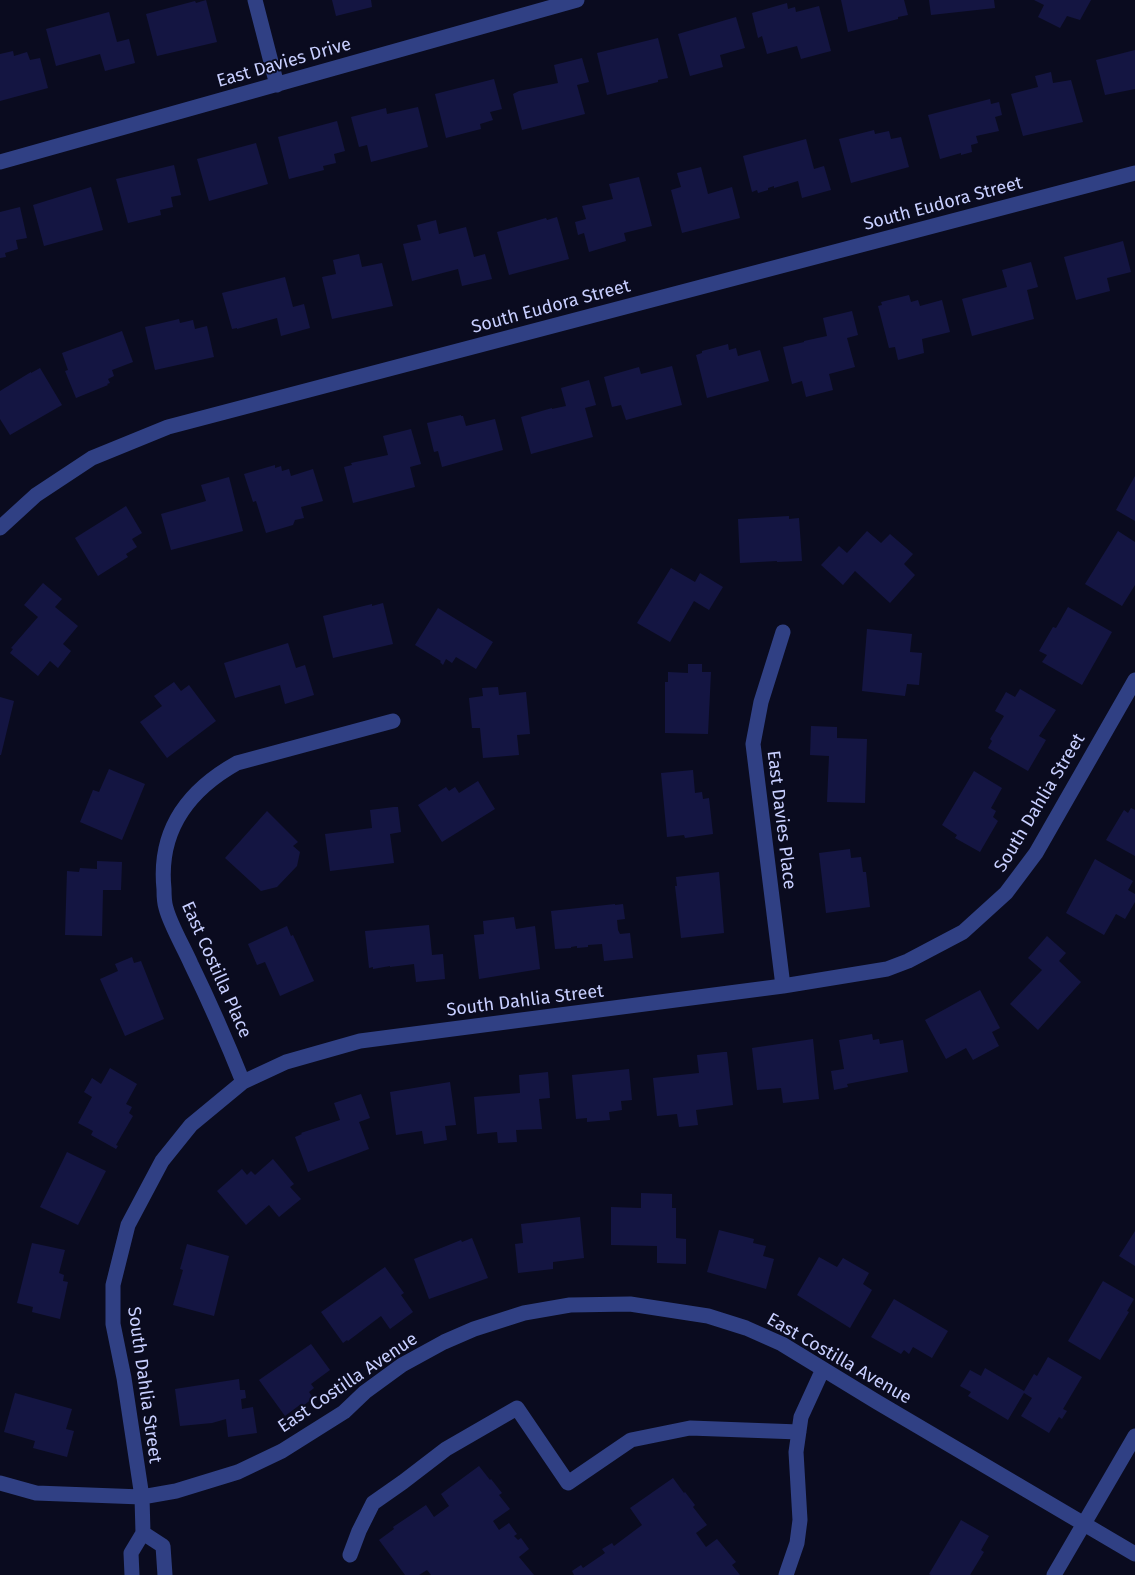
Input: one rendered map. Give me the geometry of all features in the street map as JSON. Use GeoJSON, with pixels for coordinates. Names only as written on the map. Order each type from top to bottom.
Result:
{"type":"FeatureCollection","features":[{"type":"Feature","properties":{"kind":"street"},"geometry":{"type":"LineString","coordinates":[[255,0],[277,85]]}},
{"type":"Feature","properties":{"kind":"street","name":"East Davies Drive"},"geometry":{"type":"LineString","coordinates":[[0,162],[568,1]]}},
{"type":"Feature","properties":{"kind":"street","name":"South Eudora Street"},"geometry":{"type":"LineString","coordinates":[[0,528],[36,494],[92,458],[168,427],[1135,173]]}},
{"type":"Feature","properties":{"kind":"street","name":"East Davies Place"},"geometry":{"type":"LineString","coordinates":[[783,632],[762,702],[753,744],[783,986]]}},
{"type":"Feature","properties":{"kind":"street","name":"South Dahlia Street"},"geometry":{"type":"LineString","coordinates":[[143,1533],[142,1497],[124,1378],[113,1324],[113,1284],[128,1225],[162,1161],[191,1125],[243,1082],[286,1062],[360,1041],[783,986],[887,969],[908,962],[963,932],[1006,894],[1036,853],[1135,680]]}},
{"type":"Feature","properties":{"kind":"street","name":"East Costilla Place"},"geometry":{"type":"LineString","coordinates":[[243,1082],[224,1035],[166,908],[162,874],[168,837],[182,810],[192,796],[218,774],[236,763],[393,721]]}},
{"type":"Feature","properties":{"kind":"street","name":"East Costilla Avenue"},"geometry":{"type":"LineString","coordinates":[[0,1483],[36,1493],[142,1497],[176,1491],[238,1472],[282,1451],[344,1412],[365,1392],[402,1365],[474,1328],[524,1313],[570,1305],[630,1304],[708,1316],[746,1328],[782,1344],[1135,1554]]}},
{"type":"Feature","properties":{"kind":"street"},"geometry":{"type":"LineString","coordinates":[[786,1575],[797,1543],[800,1520],[796,1452],[801,1417],[823,1369]]}},
{"type":"Feature","properties":{"kind":"street"},"geometry":{"type":"LineString","coordinates":[[350,1554],[373,1503],[446,1449],[517,1408],[568,1483],[631,1440],[690,1428],[799,1432]]}},
{"type":"Feature","properties":{"kind":"street"},"geometry":{"type":"LineString","coordinates":[[1054,1575],[1135,1436]]}},
{"type":"Feature","properties":{"kind":"street"},"geometry":{"type":"LineString","coordinates":[[132,1575],[131,1553],[143,1533],[163,1546],[165,1575]]}},
{"type":"Feature","properties":{"kind":"building"},"geometry":{"type":"Polygon","coordinates":[[[206,0],[217,42],[157,56],[146,14],[195,1],[196,3],[206,0]]]}},
{"type":"Feature","properties":{"kind":"building"},"geometry":{"type":"Polygon","coordinates":[[[332,0],[371,0],[372,7],[336,16],[332,0]]]}},
{"type":"Feature","properties":{"kind":"building"},"geometry":{"type":"Polygon","coordinates":[[[841,0],[904,0],[908,15],[848,32],[841,0]]]}},
{"type":"Feature","properties":{"kind":"building"},"geometry":{"type":"Polygon","coordinates":[[[929,0],[994,0],[995,8],[931,15],[929,0]]]}},
{"type":"Feature","properties":{"kind":"building"},"geometry":{"type":"Polygon","coordinates":[[[1034,0],[1091,0],[1080,20],[1067,16],[1060,28],[1038,17],[1044,5],[1034,0]]]}},
{"type":"Feature","properties":{"kind":"building"},"geometry":{"type":"Polygon","coordinates":[[[787,3],[788,9],[795,7],[796,12],[819,6],[831,51],[801,59],[797,46],[767,54],[762,36],[758,38],[752,13],[787,3]]]}},
{"type":"Feature","properties":{"kind":"building"},"geometry":{"type":"Polygon","coordinates":[[[109,12],[117,42],[129,39],[135,63],[105,71],[100,54],[56,66],[46,29],[109,12]]]}},
{"type":"Feature","properties":{"kind":"building"},"geometry":{"type":"Polygon","coordinates":[[[736,17],[745,48],[720,55],[723,67],[690,76],[678,34],[736,17]]]}},
{"type":"Feature","properties":{"kind":"building"},"geometry":{"type":"Polygon","coordinates":[[[658,38],[668,78],[607,95],[597,53],[658,38]]]}},
{"type":"Feature","properties":{"kind":"building"},"geometry":{"type":"Polygon","coordinates":[[[1135,50],[1135,89],[1105,95],[1096,60],[1135,50]]]}},
{"type":"Feature","properties":{"kind":"building"},"geometry":{"type":"Polygon","coordinates":[[[13,51],[14,56],[27,52],[30,60],[40,58],[48,88],[0,101],[0,54],[13,51]]]}},
{"type":"Feature","properties":{"kind":"building"},"geometry":{"type":"Polygon","coordinates":[[[582,58],[589,82],[577,85],[585,114],[522,130],[513,94],[558,83],[554,65],[582,58]]]}},
{"type":"Feature","properties":{"kind":"building"},"geometry":{"type":"Polygon","coordinates":[[[1051,72],[1053,83],[1071,80],[1083,122],[1023,136],[1011,94],[1038,87],[1035,76],[1051,72]]]}},
{"type":"Feature","properties":{"kind":"building"},"geometry":{"type":"Polygon","coordinates":[[[494,79],[502,109],[490,112],[493,120],[480,124],[481,129],[446,138],[435,94],[494,79]]]}},
{"type":"Feature","properties":{"kind":"building"},"geometry":{"type":"Polygon","coordinates":[[[990,99],[991,104],[999,102],[1002,115],[995,117],[999,131],[976,136],[978,143],[971,145],[972,152],[940,159],[928,115],[990,99]]]}},
{"type":"Feature","properties":{"kind":"building"},"geometry":{"type":"Polygon","coordinates":[[[418,107],[428,147],[371,162],[367,145],[359,147],[351,117],[386,108],[387,114],[418,107]]]}},
{"type":"Feature","properties":{"kind":"building"},"geometry":{"type":"Polygon","coordinates":[[[337,121],[345,151],[334,154],[336,163],[323,166],[324,170],[289,179],[278,137],[337,121]]]}},
{"type":"Feature","properties":{"kind":"building"},"geometry":{"type":"Polygon","coordinates":[[[874,130],[875,134],[889,131],[891,139],[901,137],[909,167],[851,183],[839,139],[874,130]]]}},
{"type":"Feature","properties":{"kind":"building"},"geometry":{"type":"Polygon","coordinates":[[[806,139],[814,169],[824,166],[831,190],[802,198],[798,181],[774,188],[774,186],[758,193],[757,190],[752,192],[743,156],[806,139]]]}},
{"type":"Feature","properties":{"kind":"building"},"geometry":{"type":"Polygon","coordinates":[[[256,143],[268,184],[209,201],[197,159],[256,143]]]}},
{"type":"Feature","properties":{"kind":"building"},"geometry":{"type":"Polygon","coordinates":[[[174,165],[181,195],[171,197],[173,207],[160,210],[161,215],[128,223],[116,179],[174,165]]]}},
{"type":"Feature","properties":{"kind":"building"},"geometry":{"type":"Polygon","coordinates":[[[701,167],[708,194],[732,187],[740,218],[682,233],[671,190],[681,187],[677,173],[701,167]]]}},
{"type":"Feature","properties":{"kind":"building"},"geometry":{"type":"Polygon","coordinates":[[[639,177],[652,226],[624,233],[626,241],[589,252],[584,233],[578,235],[575,222],[586,219],[582,206],[613,199],[609,184],[639,177]]]}},
{"type":"Feature","properties":{"kind":"building"},"geometry":{"type":"Polygon","coordinates":[[[91,187],[103,230],[44,246],[33,205],[91,187]]]}},
{"type":"Feature","properties":{"kind":"building"},"geometry":{"type":"Polygon","coordinates":[[[20,207],[27,238],[16,240],[18,249],[5,253],[6,257],[0,258],[0,212],[20,207]]]}},
{"type":"Feature","properties":{"kind":"building"},"geometry":{"type":"Polygon","coordinates":[[[557,217],[569,259],[509,275],[497,232],[546,218],[547,220],[557,217]]]}},
{"type":"Feature","properties":{"kind":"building"},"geometry":{"type":"Polygon","coordinates":[[[436,220],[439,234],[466,227],[474,257],[485,254],[492,279],[462,286],[458,269],[412,281],[403,244],[421,240],[417,225],[436,220]]]}},
{"type":"Feature","properties":{"kind":"building"},"geometry":{"type":"Polygon","coordinates":[[[1123,241],[1131,272],[1107,278],[1110,291],[1076,300],[1064,257],[1123,241]]]}},
{"type":"Feature","properties":{"kind":"building"},"geometry":{"type":"Polygon","coordinates":[[[359,254],[362,267],[382,263],[393,306],[332,319],[322,277],[336,274],[333,260],[359,254]]]}},
{"type":"Feature","properties":{"kind":"building"},"geometry":{"type":"Polygon","coordinates":[[[1031,262],[1038,287],[1027,290],[1034,319],[972,336],[962,299],[1007,287],[1002,270],[1031,262]]]}},
{"type":"Feature","properties":{"kind":"building"},"geometry":{"type":"Polygon","coordinates":[[[285,277],[293,307],[304,304],[310,328],[281,336],[277,318],[232,329],[222,293],[285,277]]]}},
{"type":"Feature","properties":{"kind":"building"},"geometry":{"type":"Polygon","coordinates":[[[909,295],[911,302],[918,300],[920,306],[942,300],[950,332],[922,339],[924,353],[898,360],[895,347],[889,348],[878,306],[882,305],[881,302],[909,295]]]}},
{"type":"Feature","properties":{"kind":"building"},"geometry":{"type":"Polygon","coordinates":[[[852,311],[858,335],[847,338],[855,367],[829,374],[833,390],[806,397],[802,381],[792,384],[783,347],[827,336],[823,318],[852,311]]]}},
{"type":"Feature","properties":{"kind":"building"},"geometry":{"type":"Polygon","coordinates":[[[179,319],[180,323],[193,320],[195,329],[207,326],[214,357],[155,370],[145,327],[179,319]]]}},
{"type":"Feature","properties":{"kind":"building"},"geometry":{"type":"Polygon","coordinates":[[[122,331],[133,362],[112,370],[114,376],[108,379],[110,383],[108,385],[76,398],[65,371],[68,370],[62,353],[122,331]]]}},
{"type":"Feature","properties":{"kind":"building"},"geometry":{"type":"Polygon","coordinates":[[[728,344],[729,350],[736,348],[738,356],[760,350],[769,381],[707,398],[696,355],[702,353],[702,351],[728,344]]]}},
{"type":"Feature","properties":{"kind":"building"},"geometry":{"type":"Polygon","coordinates":[[[672,366],[682,405],[626,420],[621,405],[612,407],[604,377],[639,367],[641,374],[672,366]]]}},
{"type":"Feature","properties":{"kind":"building"},"geometry":{"type":"Polygon","coordinates":[[[40,368],[62,405],[10,435],[0,419],[0,391],[40,368]]]}},
{"type":"Feature","properties":{"kind":"building"},"geometry":{"type":"Polygon","coordinates":[[[589,380],[596,405],[585,408],[593,437],[531,454],[521,417],[566,406],[561,388],[589,380]]]}},
{"type":"Feature","properties":{"kind":"building"},"geometry":{"type":"Polygon","coordinates":[[[461,415],[466,426],[495,419],[503,450],[442,467],[438,451],[434,452],[427,423],[461,415]]]}},
{"type":"Feature","properties":{"kind":"building"},"geometry":{"type":"Polygon","coordinates":[[[411,429],[421,464],[410,467],[415,487],[353,503],[344,467],[352,465],[351,463],[388,455],[383,436],[411,429]]]}},
{"type":"Feature","properties":{"kind":"building"},"geometry":{"type":"Polygon","coordinates":[[[275,465],[275,468],[281,466],[282,471],[289,469],[291,476],[313,469],[323,501],[301,507],[304,518],[295,520],[293,525],[266,533],[256,501],[253,502],[244,474],[275,465]]]}},
{"type":"Feature","properties":{"kind":"building"},"geometry":{"type":"Polygon","coordinates":[[[1135,476],[1135,521],[1116,510],[1135,476]]]}},
{"type":"Feature","properties":{"kind":"building"},"geometry":{"type":"Polygon","coordinates":[[[229,477],[243,531],[171,550],[161,514],[206,501],[201,485],[229,477]]]}},
{"type":"Feature","properties":{"kind":"building"},"geometry":{"type":"Polygon","coordinates":[[[126,506],[142,533],[132,539],[137,547],[126,554],[128,557],[98,576],[75,538],[126,506]]]}},
{"type":"Feature","properties":{"kind":"building"},"geometry":{"type":"Polygon","coordinates":[[[789,516],[789,519],[799,518],[802,561],[740,563],[738,519],[789,516]]]}},
{"type":"Feature","properties":{"kind":"building"},"geometry":{"type":"Polygon","coordinates":[[[867,531],[881,543],[890,534],[913,554],[904,564],[915,575],[890,603],[855,571],[843,585],[821,565],[839,546],[847,553],[867,531]]]}},
{"type":"Feature","properties":{"kind":"building"},"geometry":{"type":"Polygon","coordinates":[[[1118,531],[1135,542],[1135,585],[1122,606],[1085,584],[1118,531]]]}},
{"type":"Feature","properties":{"kind":"building"},"geometry":{"type":"Polygon","coordinates":[[[671,568],[695,582],[700,573],[723,587],[709,610],[694,601],[670,642],[637,623],[671,568]]]}},
{"type":"Feature","properties":{"kind":"building"},"geometry":{"type":"Polygon","coordinates":[[[43,583],[62,599],[55,607],[78,626],[63,644],[71,651],[58,668],[50,661],[38,676],[10,653],[13,649],[11,648],[38,617],[24,605],[43,583]]]}},
{"type":"Feature","properties":{"kind":"building"},"geometry":{"type":"Polygon","coordinates":[[[383,603],[393,644],[333,658],[323,616],[383,603]]]}},
{"type":"Feature","properties":{"kind":"building"},"geometry":{"type":"Polygon","coordinates":[[[1068,607],[1112,632],[1082,685],[1042,662],[1047,655],[1039,651],[1053,627],[1056,628],[1068,607]]]}},
{"type":"Feature","properties":{"kind":"building"},"geometry":{"type":"Polygon","coordinates":[[[438,608],[493,642],[476,669],[456,657],[452,663],[446,659],[443,665],[441,661],[415,645],[438,608]]]}},
{"type":"Feature","properties":{"kind":"building"},"geometry":{"type":"Polygon","coordinates":[[[867,629],[912,634],[910,652],[922,653],[919,685],[907,684],[905,696],[862,691],[867,629]]]}},
{"type":"Feature","properties":{"kind":"building"},"geometry":{"type":"Polygon","coordinates":[[[288,643],[296,668],[305,665],[314,695],[285,704],[280,685],[235,698],[224,663],[288,643]]]}},
{"type":"Feature","properties":{"kind":"building"},"geometry":{"type":"Polygon","coordinates":[[[688,664],[702,664],[702,672],[711,672],[708,734],[665,733],[665,682],[668,682],[668,672],[688,673],[688,664]]]}},
{"type":"Feature","properties":{"kind":"building"},"geometry":{"type":"Polygon","coordinates":[[[174,682],[181,691],[189,685],[216,721],[167,758],[140,722],[162,706],[154,696],[174,682]]]}},
{"type":"Feature","properties":{"kind":"building"},"geometry":{"type":"Polygon","coordinates":[[[498,687],[499,695],[526,692],[530,734],[517,735],[519,755],[483,758],[480,728],[472,728],[469,698],[483,696],[482,688],[498,687]]]}},
{"type":"Feature","properties":{"kind":"building"},"geometry":{"type":"Polygon","coordinates":[[[1020,689],[1056,710],[1039,736],[1046,740],[1028,771],[988,748],[992,741],[990,739],[1004,716],[995,711],[1006,692],[1015,697],[1020,689]]]}},
{"type":"Feature","properties":{"kind":"building"},"geometry":{"type":"Polygon","coordinates":[[[0,697],[14,701],[1,755],[0,755],[0,697]]]}},
{"type":"Feature","properties":{"kind":"building"},"geometry":{"type":"Polygon","coordinates":[[[811,726],[837,727],[837,738],[867,739],[865,803],[827,802],[829,756],[810,755],[811,726]]]}},
{"type":"Feature","properties":{"kind":"building"},"geometry":{"type":"Polygon","coordinates":[[[109,769],[145,784],[122,840],[80,822],[93,790],[99,792],[109,769]]]}},
{"type":"Feature","properties":{"kind":"building"},"geometry":{"type":"Polygon","coordinates":[[[693,770],[695,793],[702,792],[703,799],[709,798],[713,834],[685,838],[684,835],[667,837],[661,773],[693,770]]]}},
{"type":"Feature","properties":{"kind":"building"},"geometry":{"type":"Polygon","coordinates":[[[974,771],[1002,788],[991,808],[996,811],[993,817],[998,821],[980,852],[955,838],[957,835],[942,825],[974,771]]]}},
{"type":"Feature","properties":{"kind":"building"},"geometry":{"type":"Polygon","coordinates":[[[478,781],[495,809],[442,842],[418,805],[446,787],[449,791],[455,787],[459,793],[478,781]]]}},
{"type":"Feature","properties":{"kind":"building"},"geometry":{"type":"Polygon","coordinates":[[[398,807],[401,832],[390,834],[394,863],[330,871],[325,834],[372,828],[370,810],[398,807]]]}},
{"type":"Feature","properties":{"kind":"building"},"geometry":{"type":"Polygon","coordinates":[[[1131,808],[1135,810],[1135,856],[1106,840],[1124,810],[1128,813],[1131,808]]]}},
{"type":"Feature","properties":{"kind":"building"},"geometry":{"type":"Polygon","coordinates":[[[267,811],[298,842],[293,846],[300,852],[297,866],[277,887],[261,891],[225,858],[267,811]]]}},
{"type":"Feature","properties":{"kind":"building"},"geometry":{"type":"Polygon","coordinates":[[[850,849],[851,858],[861,857],[863,872],[866,872],[870,907],[826,913],[819,853],[850,849]]]}},
{"type":"Feature","properties":{"kind":"building"},"geometry":{"type":"Polygon","coordinates":[[[1095,859],[1133,881],[1128,890],[1135,894],[1135,902],[1125,919],[1116,914],[1104,935],[1066,913],[1095,859]]]}},
{"type":"Feature","properties":{"kind":"building"},"geometry":{"type":"Polygon","coordinates":[[[97,861],[122,862],[121,890],[103,890],[102,936],[65,935],[67,871],[79,872],[80,868],[97,869],[97,861]]]}},
{"type":"Feature","properties":{"kind":"building"},"geometry":{"type":"Polygon","coordinates":[[[719,872],[724,933],[681,938],[675,886],[677,886],[676,877],[719,872]]]}},
{"type":"Feature","properties":{"kind":"building"},"geometry":{"type":"Polygon","coordinates":[[[623,904],[625,919],[617,920],[618,930],[620,934],[630,933],[633,958],[604,961],[602,944],[588,945],[588,947],[577,948],[577,946],[555,949],[551,911],[623,904]]]}},
{"type":"Feature","properties":{"kind":"building"},"geometry":{"type":"Polygon","coordinates":[[[514,917],[516,929],[535,926],[540,969],[479,979],[474,935],[484,934],[483,921],[514,917]]]}},
{"type":"Feature","properties":{"kind":"building"},"geometry":{"type":"Polygon","coordinates":[[[429,925],[432,955],[443,954],[445,979],[416,982],[414,964],[369,968],[365,931],[429,925]]]}},
{"type":"Feature","properties":{"kind":"building"},"geometry":{"type":"Polygon","coordinates":[[[287,926],[314,981],[280,996],[265,962],[257,965],[248,944],[287,926]]]}},
{"type":"Feature","properties":{"kind":"building"},"geometry":{"type":"Polygon","coordinates":[[[1047,936],[1066,953],[1059,961],[1081,982],[1038,1030],[1010,1004],[1042,970],[1028,958],[1047,936]]]}},
{"type":"Feature","properties":{"kind":"building"},"geometry":{"type":"Polygon","coordinates":[[[132,957],[134,963],[141,961],[164,1019],[125,1036],[100,979],[118,971],[115,964],[132,957]]]}},
{"type":"Feature","properties":{"kind":"building"},"geometry":{"type":"Polygon","coordinates":[[[980,990],[1000,1028],[992,1032],[999,1046],[973,1060],[966,1048],[946,1059],[925,1020],[980,990]]]}},
{"type":"Feature","properties":{"kind":"building"},"geometry":{"type":"Polygon","coordinates":[[[872,1034],[873,1040],[879,1039],[880,1044],[903,1040],[908,1072],[847,1084],[848,1087],[834,1090],[831,1071],[844,1069],[839,1040],[872,1034]]]}},
{"type":"Feature","properties":{"kind":"building"},"geometry":{"type":"Polygon","coordinates":[[[813,1039],[819,1099],[783,1103],[781,1088],[757,1090],[752,1048],[813,1039]]]}},
{"type":"Feature","properties":{"kind":"building"},"geometry":{"type":"Polygon","coordinates":[[[727,1052],[733,1105],[696,1110],[698,1125],[679,1127],[677,1114],[657,1116],[653,1078],[699,1073],[697,1055],[727,1052]]]}},
{"type":"Feature","properties":{"kind":"building"},"geometry":{"type":"Polygon","coordinates":[[[110,1068],[137,1084],[126,1104],[132,1107],[129,1113],[133,1116],[116,1145],[118,1146],[116,1149],[91,1135],[93,1131],[78,1123],[92,1097],[84,1092],[92,1078],[101,1084],[110,1068]]]}},
{"type":"Feature","properties":{"kind":"building"},"geometry":{"type":"Polygon","coordinates":[[[629,1069],[632,1100],[621,1101],[622,1110],[609,1112],[610,1120],[587,1122],[587,1118],[576,1119],[572,1075],[629,1069]]]}},
{"type":"Feature","properties":{"kind":"building"},"geometry":{"type":"Polygon","coordinates":[[[548,1072],[550,1098],[539,1099],[542,1129],[516,1130],[517,1142],[498,1143],[497,1132],[477,1134],[474,1097],[520,1093],[519,1075],[548,1072]]]}},
{"type":"Feature","properties":{"kind":"building"},"geometry":{"type":"Polygon","coordinates":[[[450,1082],[456,1125],[445,1126],[447,1140],[424,1144],[422,1131],[396,1135],[390,1092],[450,1082]]]}},
{"type":"Feature","properties":{"kind":"building"},"geometry":{"type":"Polygon","coordinates":[[[361,1094],[370,1118],[359,1122],[369,1149],[308,1172],[295,1137],[301,1133],[340,1120],[334,1103],[361,1094]]]}},
{"type":"Feature","properties":{"kind":"building"},"geometry":{"type":"Polygon","coordinates":[[[67,1152],[106,1171],[78,1225],[40,1207],[67,1152]]]}},
{"type":"Feature","properties":{"kind":"building"},"geometry":{"type":"Polygon","coordinates":[[[273,1159],[294,1184],[290,1187],[301,1199],[279,1217],[269,1205],[246,1225],[217,1191],[242,1169],[247,1175],[251,1171],[255,1175],[273,1159]]]}},
{"type":"Feature","properties":{"kind":"building"},"geometry":{"type":"Polygon","coordinates":[[[641,1193],[672,1194],[672,1208],[676,1208],[676,1238],[686,1239],[686,1264],[657,1263],[657,1246],[611,1245],[611,1207],[641,1208],[641,1193]]]}},
{"type":"Feature","properties":{"kind":"building"},"geometry":{"type":"Polygon","coordinates":[[[580,1217],[584,1258],[553,1262],[553,1269],[518,1273],[515,1244],[523,1243],[521,1224],[580,1217]]]}},
{"type":"Feature","properties":{"kind":"building"},"geometry":{"type":"Polygon","coordinates":[[[719,1230],[754,1239],[753,1243],[766,1246],[763,1256],[774,1259],[766,1289],[707,1272],[719,1230]]]}},
{"type":"Feature","properties":{"kind":"building"},"geometry":{"type":"Polygon","coordinates":[[[1135,1231],[1135,1266],[1119,1256],[1135,1231]]]}},
{"type":"Feature","properties":{"kind":"building"},"geometry":{"type":"Polygon","coordinates":[[[472,1238],[488,1278],[429,1299],[414,1259],[461,1240],[462,1242],[472,1238]]]}},
{"type":"Feature","properties":{"kind":"building"},"geometry":{"type":"Polygon","coordinates":[[[32,1243],[65,1250],[59,1273],[64,1275],[63,1281],[68,1282],[60,1319],[32,1312],[33,1307],[17,1303],[32,1243]]]}},
{"type":"Feature","properties":{"kind":"building"},"geometry":{"type":"Polygon","coordinates":[[[187,1244],[229,1256],[214,1316],[173,1305],[183,1270],[180,1269],[187,1244]]]}},
{"type":"Feature","properties":{"kind":"building"},"geometry":{"type":"Polygon","coordinates":[[[819,1257],[837,1267],[843,1258],[869,1273],[863,1284],[872,1290],[850,1328],[797,1295],[819,1257]]]}},
{"type":"Feature","properties":{"kind":"building"},"geometry":{"type":"Polygon","coordinates":[[[385,1267],[404,1293],[401,1295],[413,1312],[390,1329],[381,1316],[343,1343],[321,1312],[385,1267]]]}},
{"type":"Feature","properties":{"kind":"building"},"geometry":{"type":"Polygon","coordinates":[[[1103,1281],[1134,1299],[1127,1311],[1129,1312],[1100,1360],[1068,1341],[1103,1281]]]}},
{"type":"Feature","properties":{"kind":"building"},"geometry":{"type":"Polygon","coordinates":[[[894,1299],[948,1331],[932,1358],[913,1347],[909,1354],[904,1350],[901,1354],[871,1337],[894,1299]]]}},
{"type":"Feature","properties":{"kind":"building"},"geometry":{"type":"Polygon","coordinates":[[[311,1344],[330,1370],[311,1384],[314,1388],[309,1392],[313,1398],[285,1416],[259,1380],[311,1344]]]}},
{"type":"Feature","properties":{"kind":"building"},"geometry":{"type":"Polygon","coordinates":[[[1048,1357],[1082,1377],[1063,1409],[1067,1411],[1062,1419],[1059,1417],[1049,1433],[1021,1416],[1032,1398],[1024,1393],[1008,1420],[968,1396],[971,1392],[960,1386],[970,1370],[981,1376],[985,1368],[1024,1391],[1034,1374],[1037,1376],[1048,1357]]]}},
{"type":"Feature","properties":{"kind":"building"},"geometry":{"type":"Polygon","coordinates":[[[239,1379],[240,1390],[245,1390],[246,1398],[241,1399],[242,1409],[253,1407],[257,1433],[228,1437],[226,1419],[212,1423],[180,1426],[175,1389],[239,1379]]]}},
{"type":"Feature","properties":{"kind":"building"},"geometry":{"type":"Polygon","coordinates":[[[15,1393],[72,1409],[66,1429],[74,1431],[67,1457],[33,1448],[35,1441],[4,1432],[15,1393]]]}},
{"type":"Feature","properties":{"kind":"building"},"geometry":{"type":"Polygon","coordinates":[[[479,1466],[502,1493],[499,1495],[510,1509],[493,1521],[499,1530],[509,1523],[517,1534],[514,1536],[518,1540],[521,1538],[529,1549],[519,1557],[534,1575],[431,1575],[427,1570],[419,1575],[405,1575],[379,1540],[394,1529],[393,1527],[426,1505],[434,1517],[449,1506],[441,1494],[479,1466]]]}},
{"type":"Feature","properties":{"kind":"building"},"geometry":{"type":"Polygon","coordinates":[[[673,1478],[695,1505],[693,1507],[707,1525],[696,1533],[706,1547],[717,1539],[736,1562],[732,1565],[740,1575],[574,1575],[572,1571],[581,1565],[583,1568],[605,1553],[602,1549],[612,1543],[614,1546],[642,1525],[630,1508],[673,1478]]]}},
{"type":"Feature","properties":{"kind":"building"},"geometry":{"type":"Polygon","coordinates":[[[961,1520],[989,1536],[981,1550],[984,1552],[970,1575],[929,1574],[961,1520]]]}}]}
